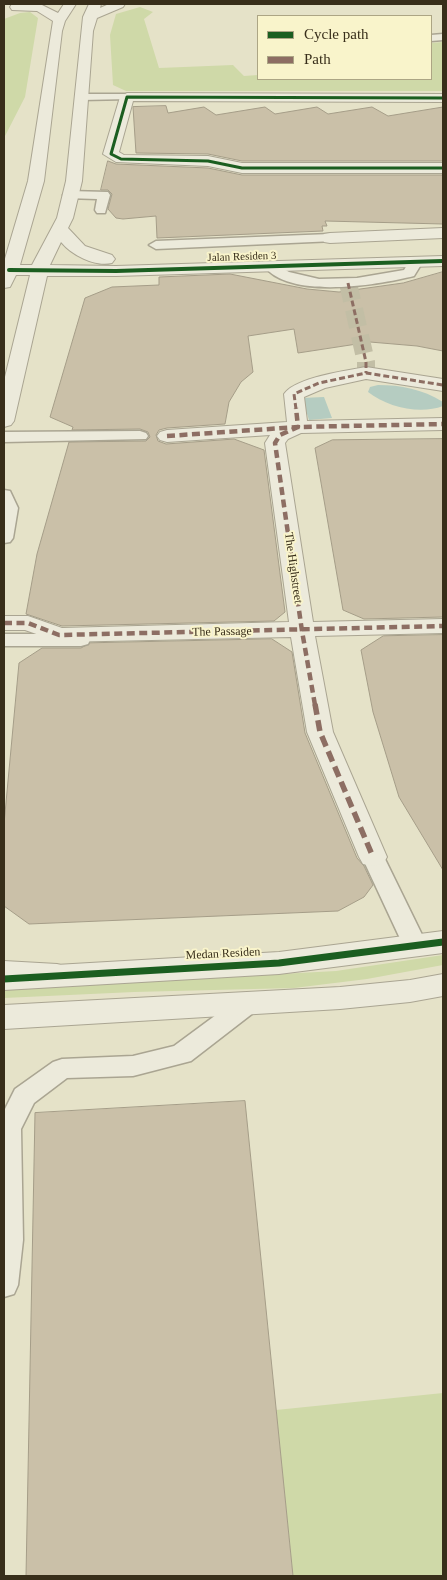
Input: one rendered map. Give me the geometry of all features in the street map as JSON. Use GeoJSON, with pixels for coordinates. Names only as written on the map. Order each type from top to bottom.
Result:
{"type":"FeatureCollection","features":[{"type":"Feature","properties":{"kind":"street"},"geometry":{"type":"LineString","coordinates":[[10,8],[31,4]]}},
{"type":"Feature","properties":{"kind":"street","name":"Jalan Residen 3"},"geometry":{"type":"LineString","coordinates":[[70,4],[59,21],[36,181],[8,271],[41,266],[271,266],[443,261]]}},
{"type":"Feature","properties":{"kind":"street"},"geometry":{"type":"LineString","coordinates":[[4,421],[41,266],[65,218],[69,195],[74,181],[90,17],[95,4]]}},
{"type":"Feature","properties":{"kind":"street"},"geometry":{"type":"LineString","coordinates":[[90,17],[119,4]]}},
{"type":"Feature","properties":{"kind":"street"},"geometry":{"type":"LineString","coordinates":[[10,8],[38,7],[50,12],[59,21]]}},
{"type":"Feature","properties":{"kind":"street"},"geometry":{"type":"LineString","coordinates":[[443,98],[127,97],[111,154],[121,159],[208,161],[242,168],[443,168]]}},
{"type":"Feature","properties":{"kind":"street"},"geometry":{"type":"LineString","coordinates":[[60,229],[78,251],[111,265]]}},
{"type":"Feature","properties":{"kind":"street"},"geometry":{"type":"LineString","coordinates":[[330,238],[443,232]]}},
{"type":"Feature","properties":{"kind":"street","name":"Jalan Residen 3"},"geometry":{"type":"LineString","coordinates":[[111,265],[255,248],[443,249]]}},
{"type":"Feature","properties":{"kind":"street"},"geometry":{"type":"LineString","coordinates":[[35,297],[62,282],[111,265]]}},
{"type":"Feature","properties":{"kind":"street"},"geometry":{"type":"LineString","coordinates":[[167,436],[298,427],[294,394],[319,383],[366,374],[443,385]]}},
{"type":"Feature","properties":{"kind":"street","name":"The Highstreet"},"geometry":{"type":"LineString","coordinates":[[373,857],[320,732],[302,631],[274,442],[280,435],[298,427],[443,424]]}},
{"type":"Feature","properties":{"kind":"street","name":"The Passage"},"geometry":{"type":"LineString","coordinates":[[4,623],[28,623],[59,635],[302,631],[443,626]]}},
{"type":"Feature","properties":{"kind":"street","name":"Medan Residen"},"geometry":{"type":"LineString","coordinates":[[4,979],[279,962],[430,945]]}},
{"type":"Feature","properties":{"kind":"street"},"geometry":{"type":"LineString","coordinates":[[4,972],[56,975]]}},
{"type":"Feature","properties":{"kind":"street"},"geometry":{"type":"LineString","coordinates":[[4,1017],[340,998],[410,991],[443,985]]}},
{"type":"Feature","properties":{"kind":"lane"},"geometry":{"type":"LineString","coordinates":[[81,96],[127,97]]}},
{"type":"Feature","properties":{"kind":"lane"},"geometry":{"type":"LineString","coordinates":[[69,195],[104,195],[101,210]]}},
{"type":"Feature","properties":{"kind":"lane"},"geometry":{"type":"LineString","coordinates":[[156,245],[255,248],[330,238]]}},
{"type":"Feature","properties":{"kind":"lane"},"geometry":{"type":"LineString","coordinates":[[4,437],[140,436]]}},
{"type":"Feature","properties":{"kind":"lane"},"geometry":{"type":"LineString","coordinates":[[4,495],[10,508],[4,538]]}},
{"type":"Feature","properties":{"kind":"lane"},"geometry":{"type":"LineString","coordinates":[[4,640],[82,640]]}},
{"type":"Feature","properties":{"kind":"lane"},"geometry":{"type":"LineString","coordinates":[[373,857],[430,945]]}},
{"type":"Feature","properties":{"kind":"lane"},"geometry":{"type":"LineString","coordinates":[[4,1285],[9,1240],[8,1128],[24,1096],[62,1069],[133,1066],[182,1054],[248,1004]]}},
{"type":"Feature","properties":{"kind":"green space"},"geometry":{"type":"Polygon","coordinates":[[[140,7],[153,12],[144,19],[159,68],[233,65],[244,76],[257,75],[257,80],[432,80],[432,43],[443,42],[443,91],[126,91],[113,85],[110,35],[116,14],[140,7]]]}},
{"type":"Feature","properties":{"kind":"green space"},"geometry":{"type":"Polygon","coordinates":[[[30,12],[38,18],[25,97],[4,138],[4,19],[20,13],[30,12]]]}},
{"type":"Feature","properties":{"kind":"green space"},"geometry":{"type":"Polygon","coordinates":[[[443,955],[443,965],[367,979],[294,988],[134,992],[4,998],[4,989],[336,971],[443,955]]]}},
{"type":"Feature","properties":{"kind":"green space"},"geometry":{"type":"Polygon","coordinates":[[[443,1393],[443,1576],[293,1576],[276,1410],[443,1393]]]}},
{"type":"Feature","properties":{"kind":"shaded area"},"geometry":{"type":"Polygon","coordinates":[[[378,385],[403,387],[419,391],[443,402],[443,406],[424,410],[404,408],[384,402],[368,392],[370,387],[378,385]]]}},
{"type":"Feature","properties":{"kind":"shaded area"},"geometry":{"type":"Polygon","coordinates":[[[324,397],[332,418],[309,420],[302,398],[324,397]]]}},
{"type":"Feature","properties":{"kind":"building"},"geometry":{"type":"Polygon","coordinates":[[[166,106],[168,113],[204,107],[216,115],[265,107],[275,114],[317,107],[328,114],[372,107],[388,116],[443,107],[443,161],[242,161],[208,154],[136,153],[133,107],[166,106]]]}},
{"type":"Feature","properties":{"kind":"building"},"geometry":{"type":"Polygon","coordinates":[[[108,161],[116,164],[208,168],[242,175],[443,175],[443,224],[325,221],[327,226],[322,226],[323,231],[157,238],[156,216],[116,218],[108,209],[112,194],[108,190],[101,190],[108,161]]]}},
{"type":"Feature","properties":{"kind":"building"},"geometry":{"type":"Polygon","coordinates":[[[443,272],[443,351],[417,346],[370,342],[298,353],[294,329],[248,336],[253,372],[241,382],[229,402],[225,424],[167,428],[159,430],[156,435],[158,441],[166,444],[234,439],[264,450],[285,612],[274,621],[62,626],[26,614],[37,554],[69,442],[146,441],[150,437],[148,432],[140,429],[72,430],[73,427],[50,417],[85,298],[112,287],[159,285],[159,277],[230,274],[307,289],[339,292],[403,283],[443,272]]]}},
{"type":"Feature","properties":{"kind":"building"},"geometry":{"type":"Polygon","coordinates":[[[443,439],[443,617],[364,619],[343,610],[315,448],[332,440],[443,439]]]}},
{"type":"Feature","properties":{"kind":"building"},"geometry":{"type":"Polygon","coordinates":[[[443,635],[443,870],[399,797],[373,712],[361,650],[383,636],[443,635]]]}},
{"type":"Feature","properties":{"kind":"building"},"geometry":{"type":"Polygon","coordinates":[[[272,639],[292,652],[305,733],[357,858],[364,866],[373,885],[364,897],[338,911],[29,924],[4,906],[4,824],[19,663],[42,648],[81,648],[90,643],[272,639]]]}},
{"type":"Feature","properties":{"kind":"building"},"geometry":{"type":"Polygon","coordinates":[[[245,1101],[293,1576],[26,1576],[35,1113],[245,1101]]]}},
{"type":"Feature","properties":{"kind":"tunnel"},"geometry":{"type":"LineString","coordinates":[[348,283],[366,362],[366,373]]}},
{"type":"Feature","properties":{"kind":"marked path"},"geometry":{"type":"LineString","coordinates":[[348,283],[366,362],[366,373]]}},
{"type":"Feature","properties":{"kind":"marked path"},"geometry":{"type":"LineString","coordinates":[[167,436],[298,427],[294,394],[319,383],[366,373],[443,385]]}},
{"type":"Feature","properties":{"kind":"marked path"},"geometry":{"type":"LineString","coordinates":[[373,857],[320,732],[302,631],[275,443],[280,435],[298,427],[443,424]]}},
{"type":"Feature","properties":{"kind":"marked path"},"geometry":{"type":"LineString","coordinates":[[4,623],[28,623],[59,635],[443,626]]}},
{"type":"Feature","properties":{"kind":"cycle path"},"geometry":{"type":"LineString","coordinates":[[443,98],[127,97],[111,154],[121,159],[208,161],[242,168],[443,168]]}},
{"type":"Feature","properties":{"kind":"cycle path"},"geometry":{"type":"LineString","coordinates":[[9,270],[116,271],[443,261]]}},
{"type":"Feature","properties":{"kind":"cycle path"},"geometry":{"type":"LineString","coordinates":[[4,979],[279,963],[416,947],[443,942]]}}]}
